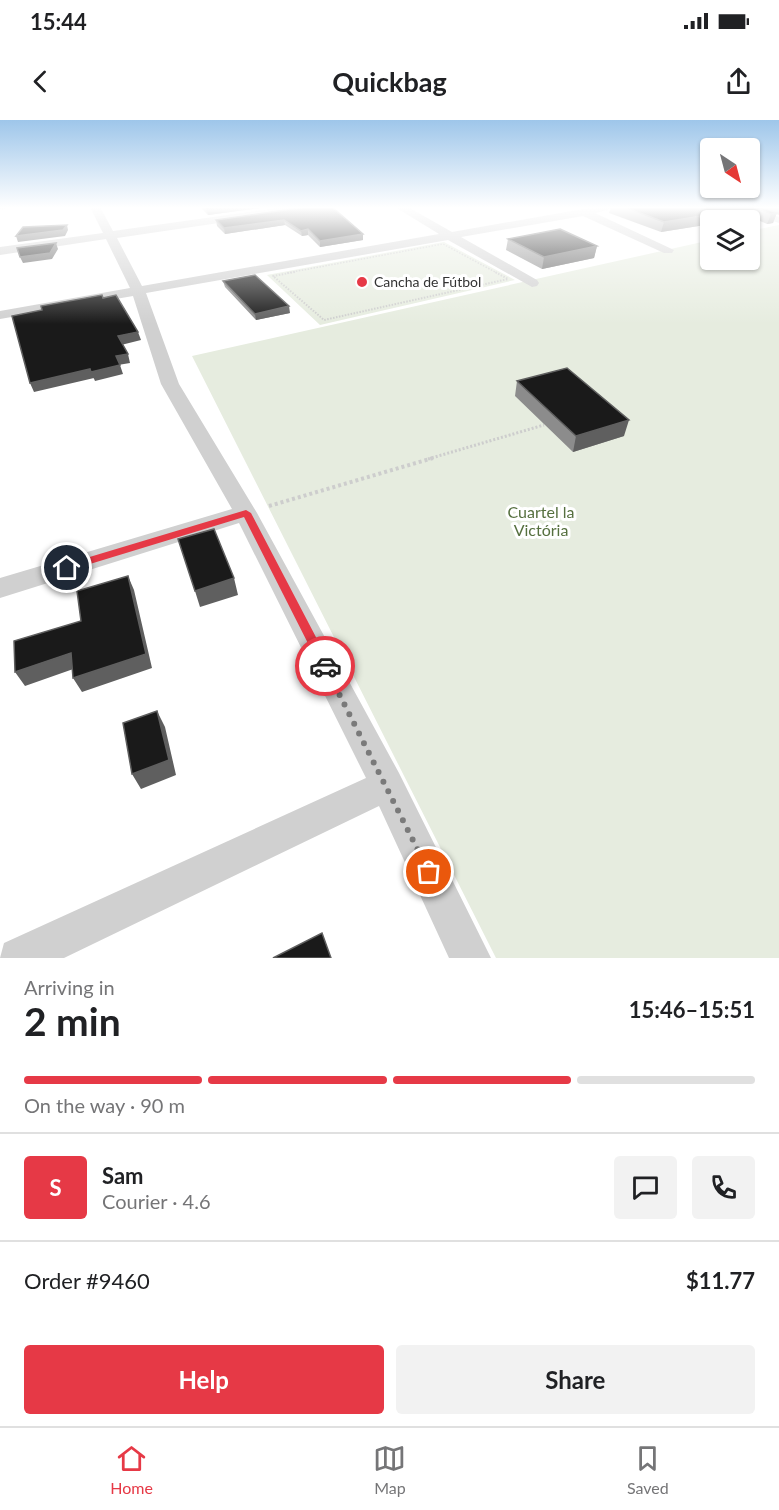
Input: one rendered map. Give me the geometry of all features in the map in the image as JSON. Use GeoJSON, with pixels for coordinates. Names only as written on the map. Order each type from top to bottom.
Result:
{"type":"FeatureCollection","features":[{"type":"Feature","properties":{"kind":"street"},"geometry":{"type":"LineString","coordinates":[[0,251],[36,246]]}},
{"type":"Feature","properties":{"kind":"street"},"geometry":{"type":"LineString","coordinates":[[114,246],[138,291],[170,384],[246,513],[387,785],[470,958]]}},
{"type":"Feature","properties":{"kind":"street"},"geometry":{"type":"LineString","coordinates":[[0,315],[391,246]]}},
{"type":"Feature","properties":{"kind":"street"},"geometry":{"type":"LineString","coordinates":[[466,246],[532,283]]}},
{"type":"Feature","properties":{"kind":"street"},"geometry":{"type":"LineString","coordinates":[[659,246],[668,250]]}},
{"type":"Feature","properties":{"kind":"street"},"geometry":{"type":"LineString","coordinates":[[0,588],[246,513]]}},
{"type":"Feature","properties":{"kind":"street"},"geometry":{"type":"LineString","coordinates":[[19,958],[387,785]]}},
{"type":"Feature","properties":{"kind":"path"},"geometry":{"type":"LineString","coordinates":[[432,246],[273,276],[324,320],[508,279]]}},
{"type":"Feature","properties":{"kind":"path"},"geometry":{"type":"LineString","coordinates":[[447,246],[508,279]]}},
{"type":"Feature","properties":{"kind":"path"},"geometry":{"type":"LineString","coordinates":[[246,513],[544,425]]}},
{"type":"Feature","properties":{"kind":"green space"},"geometry":{"type":"Polygon","coordinates":[[[422,246],[452,246],[515,280],[320,325],[267,275],[422,246]]]}},
{"type":"Feature","properties":{"kind":"green space","name":"Cuartel la Victória"},"geometry":{"type":"Polygon","coordinates":[[[684,246],[700,246],[700,270],[760,270],[760,246],[779,246],[779,958],[496,958],[192,356],[684,246]]]}},
{"type":"Feature","properties":{"kind":"building"},"geometry":{"type":"Polygon","coordinates":[[[54,246],[50,253],[20,257],[17,248],[54,246]]]}},
{"type":"Feature","properties":{"kind":"building"},"geometry":{"type":"Polygon","coordinates":[[[522,246],[596,246],[544,257],[522,246]]]}},
{"type":"Feature","properties":{"kind":"building"},"geometry":{"type":"Polygon","coordinates":[[[255,275],[289,306],[255,314],[223,281],[255,275]]]}},
{"type":"Feature","properties":{"kind":"building"},"geometry":{"type":"Polygon","coordinates":[[[102,295],[103,298],[116,295],[138,332],[118,336],[128,354],[116,356],[120,365],[91,372],[90,369],[30,383],[12,316],[42,310],[41,306],[102,295]]]}},
{"type":"Feature","properties":{"kind":"building"},"geometry":{"type":"Polygon","coordinates":[[[567,368],[629,420],[576,436],[517,381],[567,368]]]}},
{"type":"Feature","properties":{"kind":"building"},"geometry":{"type":"Polygon","coordinates":[[[214,529],[234,578],[195,591],[178,539],[214,529]]]}},
{"type":"Feature","properties":{"kind":"building"},"geometry":{"type":"Polygon","coordinates":[[[128,576],[146,654],[73,678],[71,653],[15,672],[14,641],[81,621],[77,591],[128,576]]]}},
{"type":"Feature","properties":{"kind":"building"},"geometry":{"type":"Polygon","coordinates":[[[157,711],[169,760],[132,774],[123,723],[157,711]]]}},
{"type":"Feature","properties":{"kind":"building"},"geometry":{"type":"Polygon","coordinates":[[[322,933],[331,958],[273,958],[322,933]]]}},
{"type":"Feature","properties":{"kind":"way so far"},"geometry":{"type":"LineString","coordinates":[[325,666],[429,872]]}},
{"type":"Feature","properties":{"kind":"place","name":"Cancha de Fútbol"},"geometry":{"type":"Point","coordinates":[362,282]}},
{"type":"Feature","properties":{"kind":"route"},"geometry":{"type":"LineString","coordinates":[[67,568],[246,513],[325,666]]}}]}
